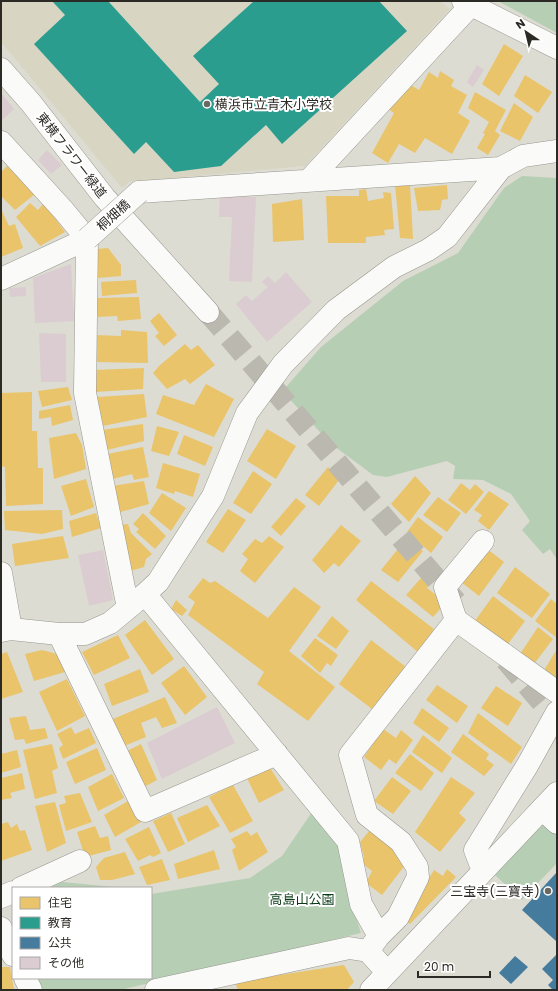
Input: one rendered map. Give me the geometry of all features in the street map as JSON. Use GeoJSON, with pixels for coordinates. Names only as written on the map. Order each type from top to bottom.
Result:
{"type":"FeatureCollection","features":[{"type":"Feature","properties":{"kind":"street"},"geometry":{"type":"LineString","coordinates":[[309,180],[467,3],[557,48]]}},
{"type":"Feature","properties":{"kind":"street","name":"東横フラワー緑道"},"geometry":{"type":"LineString","coordinates":[[1,69],[31,103],[105,198],[208,312]]}},
{"type":"Feature","properties":{"kind":"street"},"geometry":{"type":"LineString","coordinates":[[1,142],[64,210],[87,238],[85,393],[128,608]]}},
{"type":"Feature","properties":{"kind":"street"},"geometry":{"type":"LineString","coordinates":[[1,573],[6,630],[59,634],[86,634],[110,622],[158,582],[213,496],[247,413],[283,364],[336,310],[394,267],[428,250],[447,237],[501,168],[523,156],[557,151]]}},
{"type":"Feature","properties":{"kind":"street"},"geometry":{"type":"LineString","coordinates":[[309,180],[501,168]]}},
{"type":"Feature","properties":{"kind":"street","name":"桐畑橋"},"geometry":{"type":"LineString","coordinates":[[1,279],[87,238],[139,192],[309,180]]}},
{"type":"Feature","properties":{"kind":"street"},"geometry":{"type":"LineString","coordinates":[[483,541],[446,587],[456,620],[557,692]]}},
{"type":"Feature","properties":{"kind":"street"},"geometry":{"type":"LineString","coordinates":[[145,594],[277,754],[356,823],[401,842],[417,867],[418,877],[398,916],[373,943],[156,990]]}},
{"type":"Feature","properties":{"kind":"street"},"geometry":{"type":"LineString","coordinates":[[387,972],[373,943],[361,904],[348,841],[356,823],[350,755],[456,620]]}},
{"type":"Feature","properties":{"kind":"street"},"geometry":{"type":"LineString","coordinates":[[59,634],[144,812],[277,754]]}},
{"type":"Feature","properties":{"kind":"street"},"geometry":{"type":"LineString","coordinates":[[483,870],[475,850],[528,766],[557,712]]}},
{"type":"Feature","properties":{"kind":"street"},"geometry":{"type":"LineString","coordinates":[[371,990],[483,870],[549,816],[557,793]]}},
{"type":"Feature","properties":{"kind":"street"},"geometry":{"type":"LineString","coordinates":[[23,887],[80,861]]}},
{"type":"Feature","properties":{"kind":"street"},"geometry":{"type":"LineString","coordinates":[[1,897],[12,892]]}},
{"type":"Feature","properties":{"kind":"street"},"geometry":{"type":"LineString","coordinates":[[1,928],[12,953]]}},
{"type":"Feature","properties":{"kind":"street"},"geometry":{"type":"LineString","coordinates":[[25,979],[31,990]]}},
{"type":"Feature","properties":{"kind":"shaded area","name":"横浜市立青木小学校"},"geometry":{"type":"Polygon","coordinates":[[[1,1],[440,1],[450,9],[305,166],[129,182],[122,188],[1,42],[1,1]]]}},
{"type":"Feature","properties":{"kind":"green space"},"geometry":{"type":"Polygon","coordinates":[[[498,1],[557,1],[557,33],[498,1]]]}},
{"type":"Feature","properties":{"kind":"green space"},"geometry":{"type":"Polygon","coordinates":[[[522,176],[557,178],[556,558],[550,549],[543,554],[522,530],[530,521],[511,494],[483,480],[453,479],[455,466],[447,461],[387,477],[373,475],[330,443],[285,394],[286,387],[321,347],[403,281],[458,253],[504,188],[522,176]]]}},
{"type":"Feature","properties":{"kind":"green space","name":"高島山公園"},"geometry":{"type":"Polygon","coordinates":[[[312,812],[338,846],[352,906],[361,933],[120,990],[43,990],[37,979],[152,979],[152,894],[250,878],[282,856],[312,812]]]}},
{"type":"Feature","properties":{"kind":"green space"},"geometry":{"type":"Polygon","coordinates":[[[546,818],[557,829],[557,863],[522,900],[495,875],[546,818]]]}},
{"type":"Feature","properties":{"kind":"green space"},"geometry":{"type":"Polygon","coordinates":[[[62,882],[114,887],[51,887],[62,882]]]}},
{"type":"Feature","properties":{"kind":"building: 住宅"},"geometry":{"type":"Polygon","coordinates":[[[504,44],[523,56],[499,96],[482,84],[504,44]]]}},
{"type":"Feature","properties":{"kind":"building: 住宅"},"geometry":{"type":"Polygon","coordinates":[[[440,71],[454,80],[451,86],[467,95],[458,113],[470,121],[452,154],[425,138],[415,153],[399,144],[388,163],[372,153],[394,113],[387,108],[409,84],[419,90],[429,72],[438,78],[440,71]]]}},
{"type":"Feature","properties":{"kind":"building: 住宅"},"geometry":{"type":"Polygon","coordinates":[[[525,75],[552,92],[538,113],[514,96],[525,75]]]}},
{"type":"Feature","properties":{"kind":"building: 住宅"},"geometry":{"type":"Polygon","coordinates":[[[475,92],[506,110],[495,131],[500,135],[488,155],[477,148],[485,134],[483,133],[489,122],[468,108],[475,92]]]}},
{"type":"Feature","properties":{"kind":"building: 住宅"},"geometry":{"type":"Polygon","coordinates":[[[514,103],[533,117],[520,141],[500,131],[514,103]]]}},
{"type":"Feature","properties":{"kind":"building: 住宅"},"geometry":{"type":"Polygon","coordinates":[[[7,166],[35,194],[15,210],[1,196],[1,172],[7,166]]]}},
{"type":"Feature","properties":{"kind":"building: 住宅"},"geometry":{"type":"Polygon","coordinates":[[[395,184],[410,184],[413,239],[400,238],[395,184]]]}},
{"type":"Feature","properties":{"kind":"building: 住宅"},"geometry":{"type":"Polygon","coordinates":[[[447,185],[448,199],[442,200],[440,210],[418,211],[414,188],[447,185]]]}},
{"type":"Feature","properties":{"kind":"building: 住宅"},"geometry":{"type":"Polygon","coordinates":[[[366,189],[368,201],[384,198],[383,192],[391,193],[394,229],[384,230],[385,235],[366,237],[366,243],[328,243],[326,196],[359,196],[359,190],[366,189]]]}},
{"type":"Feature","properties":{"kind":"building: 住宅"},"geometry":{"type":"Polygon","coordinates":[[[302,199],[304,240],[273,242],[272,204],[302,199]]]}},
{"type":"Feature","properties":{"kind":"building: 住宅"},"geometry":{"type":"Polygon","coordinates":[[[30,203],[38,210],[44,203],[65,232],[40,246],[16,217],[30,203]]]}},
{"type":"Feature","properties":{"kind":"building: 住宅"},"geometry":{"type":"Polygon","coordinates":[[[1,209],[9,226],[15,224],[23,248],[1,257],[1,209]]]}},
{"type":"Feature","properties":{"kind":"building: 住宅"},"geometry":{"type":"Polygon","coordinates":[[[108,248],[121,265],[121,276],[98,278],[97,249],[108,248]]]}},
{"type":"Feature","properties":{"kind":"building: 住宅"},"geometry":{"type":"Polygon","coordinates":[[[136,280],[137,293],[102,296],[101,282],[136,280]]]}},
{"type":"Feature","properties":{"kind":"building: 住宅"},"geometry":{"type":"Polygon","coordinates":[[[139,297],[141,319],[118,321],[117,316],[98,317],[96,298],[139,297]]]}},
{"type":"Feature","properties":{"kind":"building: 住宅"},"geometry":{"type":"Polygon","coordinates":[[[159,313],[177,335],[164,346],[155,336],[159,333],[150,321],[159,313]]]}},
{"type":"Feature","properties":{"kind":"building: 住宅"},"geometry":{"type":"Polygon","coordinates":[[[121,330],[147,332],[148,363],[96,362],[95,335],[121,336],[121,330]]]}},
{"type":"Feature","properties":{"kind":"building: 住宅"},"geometry":{"type":"Polygon","coordinates":[[[185,344],[191,350],[198,345],[215,365],[190,384],[185,379],[167,389],[153,373],[185,344]]]}},
{"type":"Feature","properties":{"kind":"building: 住宅"},"geometry":{"type":"Polygon","coordinates":[[[144,368],[143,389],[95,392],[94,370],[144,368]]]}},
{"type":"Feature","properties":{"kind":"building: 住宅"},"geometry":{"type":"Polygon","coordinates":[[[206,384],[234,399],[214,437],[156,414],[163,395],[194,405],[206,384]]]}},
{"type":"Feature","properties":{"kind":"building: 住宅"},"geometry":{"type":"Polygon","coordinates":[[[68,387],[72,400],[42,407],[38,391],[68,387]]]}},
{"type":"Feature","properties":{"kind":"building: 住宅"},"geometry":{"type":"Polygon","coordinates":[[[32,392],[32,431],[37,431],[38,468],[43,468],[43,504],[6,506],[5,467],[1,466],[1,393],[32,392]]]}},
{"type":"Feature","properties":{"kind":"building: 住宅"},"geometry":{"type":"Polygon","coordinates":[[[144,394],[147,417],[103,426],[97,397],[144,394]]]}},
{"type":"Feature","properties":{"kind":"building: 住宅"},"geometry":{"type":"Polygon","coordinates":[[[70,405],[73,420],[52,426],[51,417],[39,419],[39,411],[70,405]]]}},
{"type":"Feature","properties":{"kind":"building: 住宅"},"geometry":{"type":"Polygon","coordinates":[[[143,424],[144,441],[107,450],[102,430],[143,424]]]}},
{"type":"Feature","properties":{"kind":"building: 住宅"},"geometry":{"type":"Polygon","coordinates":[[[157,426],[179,432],[169,456],[151,451],[157,426]]]}},
{"type":"Feature","properties":{"kind":"building: 住宅"},"geometry":{"type":"Polygon","coordinates":[[[267,429],[296,446],[276,479],[247,461],[267,429]]]}},
{"type":"Feature","properties":{"kind":"building: 住宅"},"geometry":{"type":"Polygon","coordinates":[[[76,433],[82,445],[86,469],[54,479],[49,438],[76,433]]]}},
{"type":"Feature","properties":{"kind":"building: 住宅"},"geometry":{"type":"Polygon","coordinates":[[[184,435],[213,447],[205,466],[177,454],[184,435]]]}},
{"type":"Feature","properties":{"kind":"building: 住宅"},"geometry":{"type":"Polygon","coordinates":[[[143,447],[149,477],[134,480],[132,474],[113,479],[107,454],[143,447]]]}},
{"type":"Feature","properties":{"kind":"building: 住宅"},"geometry":{"type":"Polygon","coordinates":[[[163,463],[200,474],[193,497],[175,491],[174,494],[156,488],[163,463]]]}},
{"type":"Feature","properties":{"kind":"building: 住宅"},"geometry":{"type":"Polygon","coordinates":[[[328,467],[339,480],[319,506],[305,495],[328,467]]]}},
{"type":"Feature","properties":{"kind":"building: 住宅"},"geometry":{"type":"Polygon","coordinates":[[[253,471],[272,484],[251,514],[233,503],[253,471]]]}},
{"type":"Feature","properties":{"kind":"building: 住宅"},"geometry":{"type":"Polygon","coordinates":[[[415,476],[431,493],[409,522],[391,504],[415,476]]]}},
{"type":"Feature","properties":{"kind":"building: 住宅"},"geometry":{"type":"Polygon","coordinates":[[[86,479],[94,507],[71,516],[61,486],[86,479]]]}},
{"type":"Feature","properties":{"kind":"building: 住宅"},"geometry":{"type":"Polygon","coordinates":[[[144,481],[149,504],[117,513],[112,486],[144,481]]]}},
{"type":"Feature","properties":{"kind":"building: 住宅"},"geometry":{"type":"Polygon","coordinates":[[[461,483],[470,490],[475,484],[484,492],[466,514],[448,500],[461,483]]]}},
{"type":"Feature","properties":{"kind":"building: 住宅"},"geometry":{"type":"Polygon","coordinates":[[[489,491],[509,504],[489,530],[478,521],[482,515],[474,510],[489,491]]]}},
{"type":"Feature","properties":{"kind":"building: 住宅"},"geometry":{"type":"Polygon","coordinates":[[[162,493],[186,508],[171,531],[149,513],[162,493]]]}},
{"type":"Feature","properties":{"kind":"building: 住宅"},"geometry":{"type":"Polygon","coordinates":[[[438,497],[461,513],[447,532],[423,515],[438,497]]]}},
{"type":"Feature","properties":{"kind":"building: 住宅"},"geometry":{"type":"Polygon","coordinates":[[[296,498],[306,506],[281,536],[271,527],[296,498]]]}},
{"type":"Feature","properties":{"kind":"building: 住宅"},"geometry":{"type":"Polygon","coordinates":[[[228,509],[246,520],[223,553],[206,542],[228,509]]]}},
{"type":"Feature","properties":{"kind":"building: 住宅"},"geometry":{"type":"Polygon","coordinates":[[[62,510],[63,529],[42,534],[5,530],[4,511],[62,510]]]}},
{"type":"Feature","properties":{"kind":"building: 住宅"},"geometry":{"type":"Polygon","coordinates":[[[96,513],[101,528],[72,537],[69,521],[96,513]]]}},
{"type":"Feature","properties":{"kind":"building: 住宅"},"geometry":{"type":"Polygon","coordinates":[[[143,513],[166,536],[155,549],[136,532],[139,529],[133,524],[143,513]]]}},
{"type":"Feature","properties":{"kind":"building: 住宅"},"geometry":{"type":"Polygon","coordinates":[[[418,517],[443,537],[431,553],[407,532],[418,517]]]}},
{"type":"Feature","properties":{"kind":"building: 住宅"},"geometry":{"type":"Polygon","coordinates":[[[128,524],[131,533],[152,554],[146,559],[144,567],[127,572],[118,525],[128,524]]]}},
{"type":"Feature","properties":{"kind":"building: 住宅"},"geometry":{"type":"Polygon","coordinates":[[[341,525],[361,541],[339,567],[334,563],[324,573],[312,560],[341,525]]]}},
{"type":"Feature","properties":{"kind":"building: 住宅"},"geometry":{"type":"Polygon","coordinates":[[[63,536],[69,558],[15,566],[12,544],[63,536]]]}},
{"type":"Feature","properties":{"kind":"building: 住宅"},"geometry":{"type":"Polygon","coordinates":[[[269,536],[284,547],[255,583],[240,571],[248,559],[242,554],[255,539],[262,543],[269,536]]]}},
{"type":"Feature","properties":{"kind":"building: 住宅"},"geometry":{"type":"Polygon","coordinates":[[[406,539],[423,551],[398,582],[381,570],[406,539]]]}},
{"type":"Feature","properties":{"kind":"building: 住宅"},"geometry":{"type":"Polygon","coordinates":[[[486,548],[504,562],[479,596],[461,582],[486,548]]]}},
{"type":"Feature","properties":{"kind":"building: 住宅"},"geometry":{"type":"Polygon","coordinates":[[[515,567],[550,594],[532,618],[497,593],[515,567]]]}},
{"type":"Feature","properties":{"kind":"building: 住宅"},"geometry":{"type":"Polygon","coordinates":[[[429,569],[437,575],[427,588],[436,595],[443,606],[433,617],[406,595],[429,569]]]}},
{"type":"Feature","properties":{"kind":"building: 住宅"},"geometry":{"type":"Polygon","coordinates":[[[203,578],[210,583],[215,581],[268,618],[294,587],[321,607],[289,651],[335,687],[308,721],[257,684],[264,672],[188,615],[195,602],[188,597],[203,578]]]}},
{"type":"Feature","properties":{"kind":"building: 住宅"},"geometry":{"type":"Polygon","coordinates":[[[371,581],[434,629],[419,653],[356,600],[371,581]]]}},
{"type":"Feature","properties":{"kind":"building: 住宅"},"geometry":{"type":"Polygon","coordinates":[[[493,596],[525,621],[505,648],[474,622],[493,596]]]}},
{"type":"Feature","properties":{"kind":"building: 住宅"},"geometry":{"type":"Polygon","coordinates":[[[551,599],[557,604],[557,638],[535,621],[551,599]]]}},
{"type":"Feature","properties":{"kind":"building: 住宅"},"geometry":{"type":"Polygon","coordinates":[[[176,600],[187,610],[182,616],[171,609],[176,600]]]}},
{"type":"Feature","properties":{"kind":"building: 住宅"},"geometry":{"type":"Polygon","coordinates":[[[332,616],[349,631],[336,649],[317,636],[332,616]]]}},
{"type":"Feature","properties":{"kind":"building: 住宅"},"geometry":{"type":"Polygon","coordinates":[[[145,620],[174,659],[152,675],[125,635],[145,620]]]}},
{"type":"Feature","properties":{"kind":"building: 住宅"},"geometry":{"type":"Polygon","coordinates":[[[538,627],[553,639],[534,664],[520,654],[538,627]]]}},
{"type":"Feature","properties":{"kind":"building: 住宅"},"geometry":{"type":"Polygon","coordinates":[[[118,635],[130,658],[94,675],[82,652],[118,635]]]}},
{"type":"Feature","properties":{"kind":"building: 住宅"},"geometry":{"type":"Polygon","coordinates":[[[315,638],[338,655],[331,666],[327,663],[320,673],[301,656],[315,638]]]}},
{"type":"Feature","properties":{"kind":"building: 住宅"},"geometry":{"type":"Polygon","coordinates":[[[371,640],[406,667],[372,709],[339,684],[371,640]]]}},
{"type":"Feature","properties":{"kind":"building: 住宅"},"geometry":{"type":"Polygon","coordinates":[[[557,649],[557,681],[543,672],[557,649]]]}},
{"type":"Feature","properties":{"kind":"building: 住宅"},"geometry":{"type":"Polygon","coordinates":[[[42,650],[57,654],[65,672],[34,681],[25,654],[42,650]]]}},
{"type":"Feature","properties":{"kind":"building: 住宅"},"geometry":{"type":"Polygon","coordinates":[[[7,652],[23,692],[1,699],[1,654],[7,652]]]}},
{"type":"Feature","properties":{"kind":"building: 住宅"},"geometry":{"type":"Polygon","coordinates":[[[184,666],[207,697],[185,715],[161,683],[184,666]]]}},
{"type":"Feature","properties":{"kind":"building: 住宅"},"geometry":{"type":"Polygon","coordinates":[[[140,669],[149,692],[112,706],[104,684],[140,669]]]}},
{"type":"Feature","properties":{"kind":"building: 住宅"},"geometry":{"type":"Polygon","coordinates":[[[67,679],[85,716],[57,731],[39,692],[67,679]]]}},
{"type":"Feature","properties":{"kind":"building: 住宅"},"geometry":{"type":"Polygon","coordinates":[[[437,685],[468,706],[457,723],[426,700],[437,685]]]}},
{"type":"Feature","properties":{"kind":"building: 住宅"},"geometry":{"type":"Polygon","coordinates":[[[496,686],[522,703],[508,726],[481,708],[496,686]]]}},
{"type":"Feature","properties":{"kind":"building: 住宅"},"geometry":{"type":"Polygon","coordinates":[[[165,697],[177,723],[162,728],[156,717],[141,723],[146,737],[124,746],[113,719],[165,697]]]}},
{"type":"Feature","properties":{"kind":"building: 住宅"},"geometry":{"type":"Polygon","coordinates":[[[422,708],[449,728],[439,742],[413,723],[422,708]]]}},
{"type":"Feature","properties":{"kind":"building: 住宅"},"geometry":{"type":"Polygon","coordinates":[[[478,713],[522,747],[511,764],[468,733],[478,713]]]}},
{"type":"Feature","properties":{"kind":"building: 住宅"},"geometry":{"type":"Polygon","coordinates":[[[26,716],[30,730],[45,728],[48,738],[26,744],[24,739],[15,740],[9,718],[26,716]]]}},
{"type":"Feature","properties":{"kind":"building: 住宅"},"geometry":{"type":"Polygon","coordinates":[[[71,727],[75,734],[89,728],[96,743],[63,759],[59,748],[63,745],[57,734],[71,727]]]}},
{"type":"Feature","properties":{"kind":"building: 住宅"},"geometry":{"type":"Polygon","coordinates":[[[383,729],[396,738],[401,730],[413,740],[396,764],[389,759],[381,770],[364,757],[383,729]]]}},
{"type":"Feature","properties":{"kind":"building: 住宅"},"geometry":{"type":"Polygon","coordinates":[[[463,734],[489,754],[486,759],[494,765],[484,776],[451,752],[463,734]]]}},
{"type":"Feature","properties":{"kind":"building: 住宅"},"geometry":{"type":"Polygon","coordinates":[[[423,735],[452,758],[442,773],[412,752],[423,735]]]}},
{"type":"Feature","properties":{"kind":"building: 住宅"},"geometry":{"type":"Polygon","coordinates":[[[52,744],[58,768],[52,771],[57,793],[35,799],[23,750],[52,744]]]}},
{"type":"Feature","properties":{"kind":"building: 住宅"},"geometry":{"type":"Polygon","coordinates":[[[141,744],[157,780],[144,787],[127,751],[141,744]]]}},
{"type":"Feature","properties":{"kind":"building: 住宅"},"geometry":{"type":"Polygon","coordinates":[[[97,748],[106,770],[75,784],[66,762],[97,748]]]}},
{"type":"Feature","properties":{"kind":"building: 住宅"},"geometry":{"type":"Polygon","coordinates":[[[17,750],[21,767],[1,773],[1,754],[17,750]]]}},
{"type":"Feature","properties":{"kind":"building: 住宅"},"geometry":{"type":"Polygon","coordinates":[[[410,754],[434,773],[421,791],[395,773],[410,754]]]}},
{"type":"Feature","properties":{"kind":"building: 住宅"},"geometry":{"type":"Polygon","coordinates":[[[269,766],[284,790],[259,803],[246,776],[269,766]]]}},
{"type":"Feature","properties":{"kind":"building: 住宅"},"geometry":{"type":"Polygon","coordinates":[[[22,773],[25,789],[10,793],[12,798],[1,800],[1,778],[22,773]]]}},
{"type":"Feature","properties":{"kind":"building: 住宅"},"geometry":{"type":"Polygon","coordinates":[[[112,774],[124,798],[98,811],[88,787],[112,774]]]}},
{"type":"Feature","properties":{"kind":"building: 住宅"},"geometry":{"type":"Polygon","coordinates":[[[392,777],[411,791],[393,814],[374,801],[392,777]]]}},
{"type":"Feature","properties":{"kind":"building: 住宅"},"geometry":{"type":"Polygon","coordinates":[[[451,777],[475,793],[459,813],[466,820],[440,852],[415,832],[451,777]]]}},
{"type":"Feature","properties":{"kind":"building: 住宅"},"geometry":{"type":"Polygon","coordinates":[[[233,785],[253,821],[230,833],[209,797],[233,785]]]}},
{"type":"Feature","properties":{"kind":"building: 住宅"},"geometry":{"type":"Polygon","coordinates":[[[80,793],[92,822],[66,831],[59,805],[66,803],[64,796],[80,793]]]}},
{"type":"Feature","properties":{"kind":"building: 住宅"},"geometry":{"type":"Polygon","coordinates":[[[128,801],[141,822],[115,837],[104,815],[128,801]]]}},
{"type":"Feature","properties":{"kind":"building: 住宅"},"geometry":{"type":"Polygon","coordinates":[[[55,802],[66,843],[47,852],[35,806],[55,802]]]}},
{"type":"Feature","properties":{"kind":"building: 住宅"},"geometry":{"type":"Polygon","coordinates":[[[207,805],[220,826],[188,842],[177,818],[207,805]]]}},
{"type":"Feature","properties":{"kind":"building: 住宅"},"geometry":{"type":"Polygon","coordinates":[[[171,813],[185,844],[168,852],[153,821],[171,813]]]}},
{"type":"Feature","properties":{"kind":"building: 住宅"},"geometry":{"type":"Polygon","coordinates":[[[8,822],[11,828],[17,824],[20,831],[25,830],[32,850],[1,861],[1,824],[8,822]]]}},
{"type":"Feature","properties":{"kind":"building: 住宅"},"geometry":{"type":"Polygon","coordinates":[[[95,826],[100,838],[108,836],[111,850],[85,857],[77,832],[95,826]]]}},
{"type":"Feature","properties":{"kind":"building: 住宅"},"geometry":{"type":"Polygon","coordinates":[[[149,827],[161,853],[153,857],[150,855],[138,861],[125,839],[149,827]]]}},
{"type":"Feature","properties":{"kind":"building: 住宅"},"geometry":{"type":"Polygon","coordinates":[[[370,830],[409,860],[382,895],[366,883],[372,871],[363,864],[364,857],[360,842],[370,830]]]}},
{"type":"Feature","properties":{"kind":"building: 住宅"},"geometry":{"type":"Polygon","coordinates":[[[247,831],[251,836],[257,832],[268,852],[239,871],[232,850],[236,847],[231,839],[247,831]]]}},
{"type":"Feature","properties":{"kind":"building: 住宅"},"geometry":{"type":"Polygon","coordinates":[[[214,850],[220,869],[178,879],[174,864],[214,850]]]}},
{"type":"Feature","properties":{"kind":"building: 住宅"},"geometry":{"type":"Polygon","coordinates":[[[125,852],[135,874],[112,880],[100,880],[96,867],[104,858],[125,852]]]}},
{"type":"Feature","properties":{"kind":"building: 住宅"},"geometry":{"type":"Polygon","coordinates":[[[162,859],[170,880],[147,885],[139,867],[162,859]]]}},
{"type":"Feature","properties":{"kind":"building: 住宅"},"geometry":{"type":"Polygon","coordinates":[[[447,869],[456,877],[410,924],[403,920],[434,870],[443,876],[447,869]]]}},
{"type":"Feature","properties":{"kind":"building: 住宅"},"geometry":{"type":"Polygon","coordinates":[[[344,965],[354,982],[347,990],[238,990],[235,982],[344,965]]]}},
{"type":"Feature","properties":{"kind":"building: 住宅"},"geometry":{"type":"Polygon","coordinates":[[[1,967],[10,967],[14,990],[1,990],[1,967]]]}},
{"type":"Feature","properties":{"kind":"building: 教育","name":"横浜市立青木小学校"},"geometry":{"type":"Polygon","coordinates":[[[52,1],[108,1],[200,102],[219,84],[193,56],[254,1],[379,1],[407,31],[282,144],[266,125],[221,166],[174,172],[146,142],[134,154],[34,44],[65,15],[52,1]]]}},
{"type":"Feature","properties":{"kind":"building: 公共","name":"三宝寺(三寶寺)"},"geometry":{"type":"Polygon","coordinates":[[[557,872],[557,942],[522,910],[557,872]]]}},
{"type":"Feature","properties":{"kind":"building: 公共"},"geometry":{"type":"Polygon","coordinates":[[[557,954],[557,990],[553,990],[548,985],[553,980],[542,969],[557,954]]]}},
{"type":"Feature","properties":{"kind":"building: 公共"},"geometry":{"type":"Polygon","coordinates":[[[515,956],[528,967],[511,984],[499,973],[515,956]]]}},
{"type":"Feature","properties":{"kind":"building: その他"},"geometry":{"type":"Polygon","coordinates":[[[477,65],[484,70],[473,87],[467,82],[477,65]]]}},
{"type":"Feature","properties":{"kind":"building: その他"},"geometry":{"type":"Polygon","coordinates":[[[1,93],[14,109],[1,121],[1,93]]]}},
{"type":"Feature","properties":{"kind":"building: その他"},"geometry":{"type":"Polygon","coordinates":[[[47,150],[62,165],[51,174],[38,160],[47,150]]]}},
{"type":"Feature","properties":{"kind":"building: その他"},"geometry":{"type":"Polygon","coordinates":[[[220,195],[256,197],[252,282],[229,281],[232,217],[219,217],[220,195]]]}},
{"type":"Feature","properties":{"kind":"building: その他"},"geometry":{"type":"Polygon","coordinates":[[[71,264],[74,321],[35,323],[33,278],[71,264]]]}},
{"type":"Feature","properties":{"kind":"building: その他"},"geometry":{"type":"Polygon","coordinates":[[[286,272],[312,302],[267,342],[236,304],[246,295],[252,301],[268,287],[262,282],[268,276],[275,283],[286,272]]]}},
{"type":"Feature","properties":{"kind":"building: その他"},"geometry":{"type":"Polygon","coordinates":[[[26,287],[26,296],[10,297],[9,288],[26,287]]]}},
{"type":"Feature","properties":{"kind":"building: その他"},"geometry":{"type":"Polygon","coordinates":[[[39,333],[66,334],[66,382],[41,382],[39,333]]]}},
{"type":"Feature","properties":{"kind":"building: その他"},"geometry":{"type":"Polygon","coordinates":[[[103,550],[113,600],[89,606],[78,555],[103,550]]]}},
{"type":"Feature","properties":{"kind":"building: その他"},"geometry":{"type":"Polygon","coordinates":[[[217,707],[235,743],[162,779],[147,743],[217,707]]]}},
{"type":"Feature","properties":{"kind":"tunnel"},"geometry":{"type":"LineString","coordinates":[[208,312],[456,602]]}},
{"type":"Feature","properties":{"kind":"tunnel"},"geometry":{"type":"LineString","coordinates":[[506,660],[557,720]]}},
{"type":"Feature","properties":{"kind":"place","name":"横浜市立青木小学校"},"geometry":{"type":"Point","coordinates":[207,104]}},
{"type":"Feature","properties":{"kind":"place","name":"三宝寺(三寶寺)"},"geometry":{"type":"Point","coordinates":[548,891]}}]}
